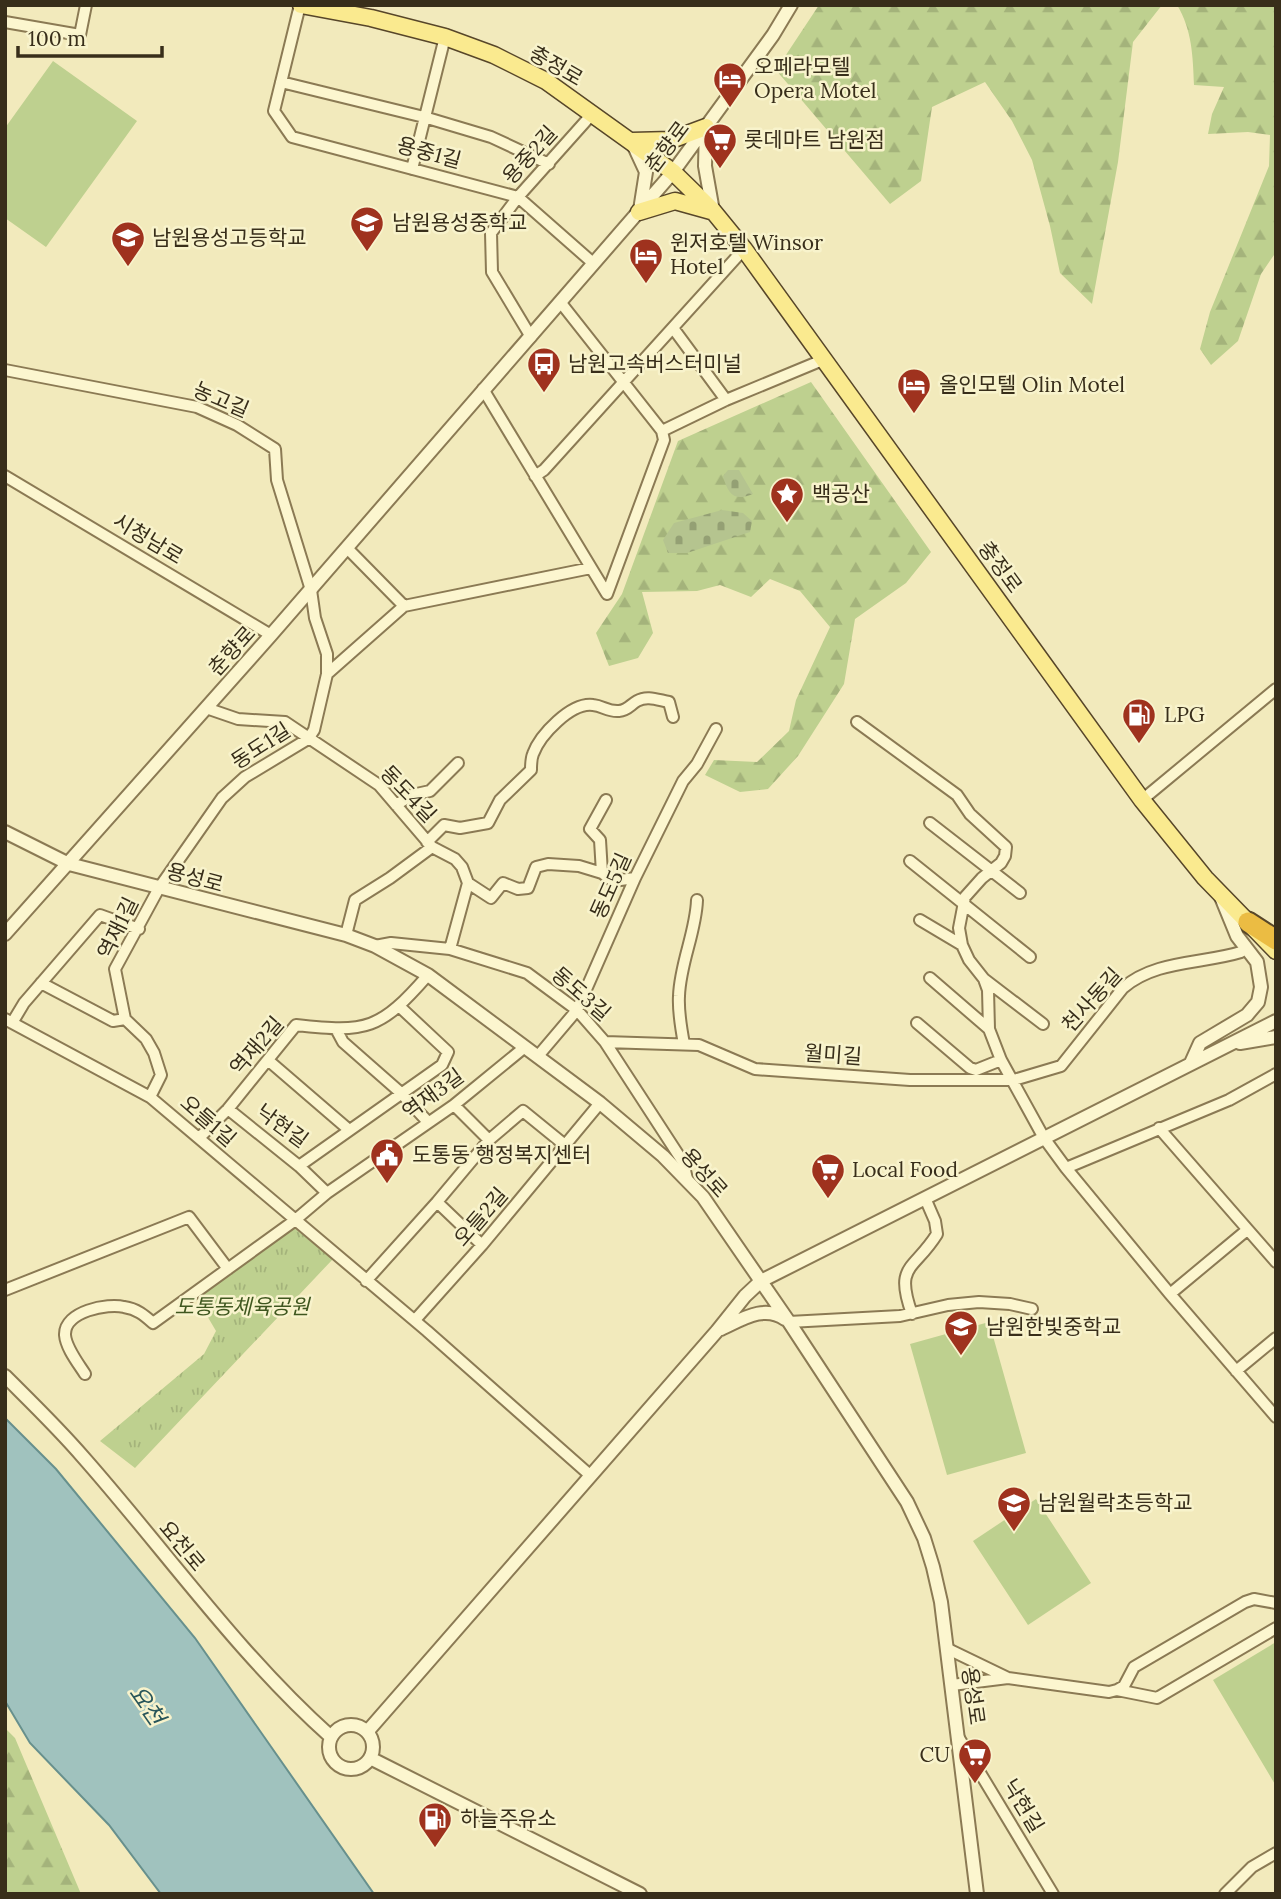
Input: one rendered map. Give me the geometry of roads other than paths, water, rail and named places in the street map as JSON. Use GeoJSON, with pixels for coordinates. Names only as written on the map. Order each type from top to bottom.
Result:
{"type":"FeatureCollection","features":[{"type":"Feature","properties":{"kind":"highway"},"geometry":{"type":"LineString","coordinates":[[1248,922],[1276,940]]}},
{"type":"Feature","properties":{"kind":"main road","name":"충정로"},"geometry":{"type":"LineString","coordinates":[[300,5],[371,18],[445,37],[494,55],[546,81],[673,172],[713,211],[744,249],[1142,800],[1220,894],[1276,951]]}},
{"type":"Feature","properties":{"kind":"main road"},"geometry":{"type":"LineString","coordinates":[[632,141],[671,140],[706,127]]}},
{"type":"Feature","properties":{"kind":"main road"},"geometry":{"type":"LineString","coordinates":[[639,212],[675,201],[713,211]]}},
{"type":"Feature","properties":{"kind":"street"},"geometry":{"type":"LineString","coordinates":[[5,22],[80,35],[86,5]]}},
{"type":"Feature","properties":{"kind":"street","name":"용중1길"},"geometry":{"type":"LineString","coordinates":[[300,5],[274,111],[292,137],[518,197],[593,263]]}},
{"type":"Feature","properties":{"kind":"street","name":"춘향로"},"geometry":{"type":"LineString","coordinates":[[5,934],[311,590],[673,172],[773,35],[791,5]]}},
{"type":"Feature","properties":{"kind":"street"},"geometry":{"type":"LineString","coordinates":[[412,169],[445,37]]}},
{"type":"Feature","properties":{"kind":"street","name":"용중1길"},"geometry":{"type":"LineString","coordinates":[[281,82],[424,117],[491,137],[549,164]]}},
{"type":"Feature","properties":{"kind":"street","name":"용중2길"},"geometry":{"type":"LineString","coordinates":[[531,337],[492,272],[491,233],[518,197],[593,113]]}},
{"type":"Feature","properties":{"kind":"street"},"geometry":{"type":"LineString","coordinates":[[706,127],[705,166],[713,211]]}},
{"type":"Feature","properties":{"kind":"street"},"geometry":{"type":"LineString","coordinates":[[632,141],[646,172],[639,212]]}},
{"type":"Feature","properties":{"kind":"street"},"geometry":{"type":"LineString","coordinates":[[536,476],[744,249]]}},
{"type":"Feature","properties":{"kind":"street"},"geometry":{"type":"LineString","coordinates":[[483,389],[607,594],[664,440],[662,431],[624,380],[561,303]]}},
{"type":"Feature","properties":{"kind":"street"},"geometry":{"type":"LineString","coordinates":[[673,328],[726,400]]}},
{"type":"Feature","properties":{"kind":"street"},"geometry":{"type":"LineString","coordinates":[[662,431],[726,400],[825,359]]}},
{"type":"Feature","properties":{"kind":"street","name":"농고길"},"geometry":{"type":"LineString","coordinates":[[5,370],[197,407],[237,425],[275,449],[277,480],[311,590]]}},
{"type":"Feature","properties":{"kind":"street","name":"시청남로"},"geometry":{"type":"LineString","coordinates":[[5,476],[271,635]]}},
{"type":"Feature","properties":{"kind":"street"},"geometry":{"type":"LineString","coordinates":[[347,548],[404,606]]}},
{"type":"Feature","properties":{"kind":"street"},"geometry":{"type":"LineString","coordinates":[[327,674],[404,606],[591,568]]}},
{"type":"Feature","properties":{"kind":"street"},"geometry":{"type":"LineString","coordinates":[[311,590],[315,618],[327,654],[327,674]]}},
{"type":"Feature","properties":{"kind":"street","name":"동도1길"},"geometry":{"type":"LineString","coordinates":[[159,888],[222,798],[245,777],[308,739],[314,730],[327,674]]}},
{"type":"Feature","properties":{"kind":"street"},"geometry":{"type":"LineString","coordinates":[[1142,800],[1276,690]]}},
{"type":"Feature","properties":{"kind":"street"},"geometry":{"type":"LineString","coordinates":[[346,935],[355,900],[390,878],[430,845],[444,825],[460,828],[488,823],[500,800],[531,770],[532,755],[540,741],[562,717],[580,706],[594,705],[617,712],[627,710],[636,701],[646,697],[669,702],[673,717]]}},
{"type":"Feature","properties":{"kind":"street","name":"동도4길"},"geometry":{"type":"LineString","coordinates":[[206,708],[238,719],[285,722],[379,785],[430,845],[455,859],[462,867],[468,883]]}},
{"type":"Feature","properties":{"kind":"street"},"geometry":{"type":"LineString","coordinates":[[857,722],[957,794],[970,814],[1006,847],[1005,856],[965,897],[959,928],[962,945],[969,960],[984,979],[1043,1024]]}},
{"type":"Feature","properties":{"kind":"street","name":"동도5길"},"geometry":{"type":"LineString","coordinates":[[538,1056],[577,1010],[635,878],[683,781],[697,764],[716,729]]}},
{"type":"Feature","properties":{"kind":"street"},"geometry":{"type":"LineString","coordinates":[[396,805],[412,795],[430,791],[458,763]]}},
{"type":"Feature","properties":{"kind":"street"},"geometry":{"type":"LineString","coordinates":[[601,873],[600,840],[590,829],[606,800]]}},
{"type":"Feature","properties":{"kind":"street"},"geometry":{"type":"LineString","coordinates":[[930,822],[1020,893]]}},
{"type":"Feature","properties":{"kind":"street","name":"용성로"},"geometry":{"type":"LineString","coordinates":[[5,832],[69,864],[346,935],[375,946],[428,975],[538,1056],[600,1103],[687,1179],[703,1197],[789,1322],[907,1502],[933,1567],[948,1649],[977,1894]]}},
{"type":"Feature","properties":{"kind":"street"},"geometry":{"type":"LineString","coordinates":[[911,861],[1030,957]]}},
{"type":"Feature","properties":{"kind":"street"},"geometry":{"type":"LineString","coordinates":[[450,949],[468,883],[491,898],[503,883],[518,889],[528,887],[536,867],[548,864],[579,866],[601,873],[614,881],[635,878]]}},
{"type":"Feature","properties":{"kind":"street","name":"역재1길"},"geometry":{"type":"LineString","coordinates":[[125,1019],[115,969],[159,888]]}},
{"type":"Feature","properties":{"kind":"street"},"geometry":{"type":"LineString","coordinates":[[1191,1063],[1200,1043],[1247,1016],[1258,1002],[1261,987],[1257,962],[1237,936],[1220,894]]}},
{"type":"Feature","properties":{"kind":"street"},"geometry":{"type":"LineString","coordinates":[[684,1044],[678,1014],[678,993],[697,900]]}},
{"type":"Feature","properties":{"kind":"street"},"geometry":{"type":"LineString","coordinates":[[9,1021],[100,915],[139,929]]}},
{"type":"Feature","properties":{"kind":"street"},"geometry":{"type":"LineString","coordinates":[[920,920],[962,945]]}},
{"type":"Feature","properties":{"kind":"street","name":"동도3길"},"geometry":{"type":"LineString","coordinates":[[375,946],[391,943],[450,949],[527,973],[577,1010],[606,1042],[683,1162],[687,1179]]}},
{"type":"Feature","properties":{"kind":"street","name":"천사동길"},"geometry":{"type":"LineString","coordinates":[[1061,1066],[1123,988],[1135,978],[1152,970],[1223,958],[1241,952]]}},
{"type":"Feature","properties":{"kind":"street","name":"역재2길"},"geometry":{"type":"LineString","coordinates":[[199,1138],[228,1110],[296,1025],[336,1029],[364,1028],[400,1007],[428,975]]}},
{"type":"Feature","properties":{"kind":"street"},"geometry":{"type":"LineString","coordinates":[[930,978],[989,1029]]}},
{"type":"Feature","properties":{"kind":"street"},"geometry":{"type":"LineString","coordinates":[[984,979],[990,1003],[989,1029],[1001,1060],[1044,1138],[1170,1294],[1276,1417]]}},
{"type":"Feature","properties":{"kind":"street"},"geometry":{"type":"LineString","coordinates":[[41,983],[113,1021],[125,1019],[146,1039],[155,1053],[161,1075],[150,1097]]}},
{"type":"Feature","properties":{"kind":"street","name":"낙현길"},"geometry":{"type":"LineString","coordinates":[[228,1110],[299,1166],[442,1065],[448,1052],[400,1007]]}},
{"type":"Feature","properties":{"kind":"street","name":"오들1길"},"geometry":{"type":"LineString","coordinates":[[9,1021],[150,1097],[294,1221],[415,1320],[591,1476]]}},
{"type":"Feature","properties":{"kind":"street"},"geometry":{"type":"LineString","coordinates":[[367,1732],[745,1296],[761,1281],[1276,1021]]}},
{"type":"Feature","properties":{"kind":"street"},"geometry":{"type":"LineString","coordinates":[[918,1023],[971,1068],[976,1070],[1001,1060]]}},
{"type":"Feature","properties":{"kind":"street"},"geometry":{"type":"LineString","coordinates":[[336,1029],[343,1042],[401,1093],[428,1122]]}},
{"type":"Feature","properties":{"kind":"street"},"geometry":{"type":"LineString","coordinates":[[1226,1045],[1276,1037]]}},
{"type":"Feature","properties":{"kind":"street","name":"월미길"},"geometry":{"type":"LineString","coordinates":[[606,1042],[699,1045],[755,1069],[910,1080],[1014,1080],[1061,1066]]}},
{"type":"Feature","properties":{"kind":"street","name":"역재3길"},"geometry":{"type":"LineString","coordinates":[[85,1374],[69,1347],[65,1334],[67,1326],[74,1318],[95,1307],[108,1305],[139,1311],[153,1323],[327,1194],[454,1105],[525,1047]]}},
{"type":"Feature","properties":{"kind":"street","name":"낙현길"},"geometry":{"type":"LineString","coordinates":[[269,1061],[348,1129]]}},
{"type":"Feature","properties":{"kind":"street"},"geometry":{"type":"LineString","coordinates":[[1066,1168],[1228,1100],[1276,1074]]}},
{"type":"Feature","properties":{"kind":"street","name":"오들2길"},"geometry":{"type":"LineString","coordinates":[[415,1320],[482,1245],[600,1103]]}},
{"type":"Feature","properties":{"kind":"street"},"geometry":{"type":"LineString","coordinates":[[454,1105],[489,1140]]}},
{"type":"Feature","properties":{"kind":"street"},"geometry":{"type":"LineString","coordinates":[[366,1281],[438,1202],[489,1140],[523,1111],[566,1146]]}},
{"type":"Feature","properties":{"kind":"street"},"geometry":{"type":"LineString","coordinates":[[1159,1128],[1276,1262]]}},
{"type":"Feature","properties":{"kind":"street"},"geometry":{"type":"LineString","coordinates":[[299,1166],[327,1194]]}},
{"type":"Feature","properties":{"kind":"street"},"geometry":{"type":"LineString","coordinates":[[912,1314],[903,1282],[910,1267],[937,1234],[935,1221],[925,1198]]}},
{"type":"Feature","properties":{"kind":"street"},"geometry":{"type":"LineString","coordinates":[[438,1202],[482,1245]]}},
{"type":"Feature","properties":{"kind":"street"},"geometry":{"type":"LineString","coordinates":[[5,1290],[189,1217],[228,1269]]}},
{"type":"Feature","properties":{"kind":"street"},"geometry":{"type":"LineString","coordinates":[[1170,1294],[1247,1230]]}},
{"type":"Feature","properties":{"kind":"street"},"geometry":{"type":"LineString","coordinates":[[717,1331],[754,1313],[774,1313],[789,1322],[912,1314],[948,1305],[979,1302],[1032,1309]]}},
{"type":"Feature","properties":{"kind":"street"},"geometry":{"type":"LineString","coordinates":[[1236,1370],[1276,1338]]}},
{"type":"Feature","properties":{"kind":"street","name":"요천로"},"geometry":{"type":"LineString","coordinates":[[5,1376],[83,1457],[276,1686],[331,1737],[330,1752],[338,1765],[352,1769],[366,1764],[370,1758]]}},
{"type":"Feature","properties":{"kind":"street"},"geometry":{"type":"LineString","coordinates":[[952,1685],[1008,1678],[1109,1692],[1117,1690],[1124,1686],[1134,1667],[1245,1602],[1254,1599],[1276,1604]]}},
{"type":"Feature","properties":{"kind":"street"},"geometry":{"type":"LineString","coordinates":[[1117,1690],[1157,1698],[1276,1628]]}},
{"type":"Feature","properties":{"kind":"street"},"geometry":{"type":"LineString","coordinates":[[948,1649],[1008,1678]]}},
{"type":"Feature","properties":{"kind":"street"},"geometry":{"type":"LineString","coordinates":[[331,1737],[348,1726],[355,1726],[367,1732],[373,1744],[370,1758],[640,1894]]}},
{"type":"Feature","properties":{"kind":"street","name":"낙현길"},"geometry":{"type":"LineString","coordinates":[[959,1738],[1053,1894]]}},
{"type":"Feature","properties":{"kind":"street"},"geometry":{"type":"LineString","coordinates":[[1225,1894],[1252,1867],[1276,1853]]}},
{"type":"Feature","properties":{"kind":"water","name":"요천"},"geometry":{"type":"Polygon","coordinates":[[[5,1418],[56,1469],[195,1638],[374,1894],[161,1894],[109,1825],[30,1743],[5,1701],[5,1418]]]}},
{"type":"Feature","properties":{"kind":"place","name":"오페라모텔 Opera Motel"},"geometry":{"type":"Point","coordinates":[730,109]}},
{"type":"Feature","properties":{"kind":"place","name":"롯데마트 남원점"},"geometry":{"type":"Point","coordinates":[720,170]}},
{"type":"Feature","properties":{"kind":"place","name":"남원용성중학교"},"geometry":{"type":"Point","coordinates":[367,253]}},
{"type":"Feature","properties":{"kind":"place","name":"남원용성고등학교"},"geometry":{"type":"Point","coordinates":[128,268]}},
{"type":"Feature","properties":{"kind":"place","name":"윈저호텔 Winsor Hotel"},"geometry":{"type":"Point","coordinates":[646,285]}},
{"type":"Feature","properties":{"kind":"place","name":"남원고속버스터미널"},"geometry":{"type":"Point","coordinates":[544,394]}},
{"type":"Feature","properties":{"kind":"place","name":"올인모텔 Olin Motel"},"geometry":{"type":"Point","coordinates":[914,415]}},
{"type":"Feature","properties":{"kind":"place","name":"백공산"},"geometry":{"type":"Point","coordinates":[787,524]}},
{"type":"Feature","properties":{"kind":"place","name":"LPG"},"geometry":{"type":"Point","coordinates":[1139,745]}},
{"type":"Feature","properties":{"kind":"place","name":"도통동 행정복지센터"},"geometry":{"type":"Point","coordinates":[387,1185]}},
{"type":"Feature","properties":{"kind":"place","name":"Local Food"},"geometry":{"type":"Point","coordinates":[828,1200]}},
{"type":"Feature","properties":{"kind":"place","name":"남원한빛중학교"},"geometry":{"type":"Point","coordinates":[961,1357]}},
{"type":"Feature","properties":{"kind":"place","name":"남원월락초등학교"},"geometry":{"type":"Point","coordinates":[1014,1533]}},
{"type":"Feature","properties":{"kind":"place","name":"CU"},"geometry":{"type":"Point","coordinates":[975,1785]}},
{"type":"Feature","properties":{"kind":"place","name":"하늘주유소"},"geometry":{"type":"Point","coordinates":[435,1849]}},
{"type":"Feature","properties":{"kind":"park label","name":"도통동체육공원"},"geometry":{"type":"Point","coordinates":[242,1307]}}]}
